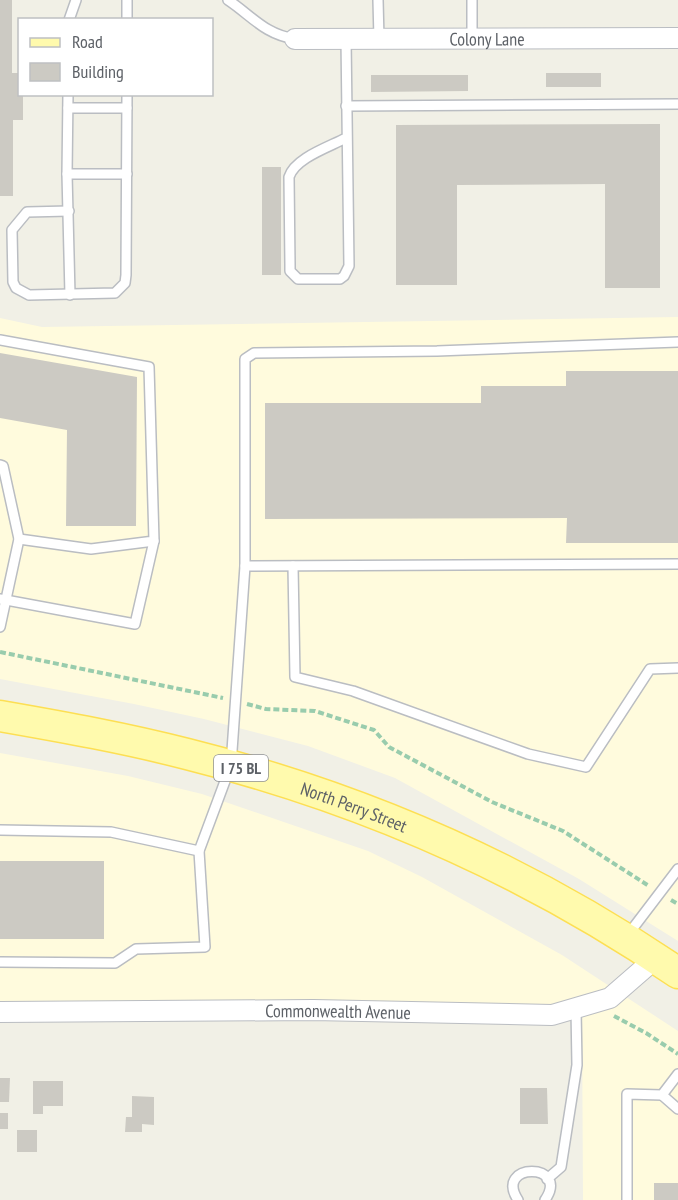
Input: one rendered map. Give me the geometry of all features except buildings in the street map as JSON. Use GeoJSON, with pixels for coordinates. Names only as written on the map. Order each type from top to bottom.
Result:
{"type":"FeatureCollection","features":[{"type":"Feature","properties":{"kind":"main road","name":"North Perry Street"},"geometry":{"type":"LineString","coordinates":[[0,716],[142,743],[231,765],[325,795],[423,833],[541,889],[626,938],[667,965]]}},
{"type":"Feature","properties":{"kind":"street","name":"Colony Lane"},"geometry":{"type":"LineString","coordinates":[[295,39],[678,38]]}},
{"type":"Feature","properties":{"kind":"street","name":"Commonwealth Avenue"},"geometry":{"type":"LineString","coordinates":[[0,1012],[313,1010],[552,1015],[610,998],[667,965]]}},
{"type":"Feature","properties":{"kind":"lane"},"geometry":{"type":"LineString","coordinates":[[70,18],[76,0]]}},
{"type":"Feature","properties":{"kind":"lane"},"geometry":{"type":"LineString","coordinates":[[127,0],[127,18]]}},
{"type":"Feature","properties":{"kind":"lane"},"geometry":{"type":"LineString","coordinates":[[228,0],[270,32],[295,39]]}},
{"type":"Feature","properties":{"kind":"lane"},"geometry":{"type":"LineString","coordinates":[[378,0],[379,39]]}},
{"type":"Feature","properties":{"kind":"lane"},"geometry":{"type":"LineString","coordinates":[[472,0],[472,38]]}},
{"type":"Feature","properties":{"kind":"lane"},"geometry":{"type":"LineString","coordinates":[[346,39],[349,266],[340,279],[334,281],[298,279],[290,271],[290,172],[297,163],[346,138]]}},
{"type":"Feature","properties":{"kind":"lane"},"geometry":{"type":"LineString","coordinates":[[68,96],[70,295]]}},
{"type":"Feature","properties":{"kind":"lane"},"geometry":{"type":"LineString","coordinates":[[69,211],[27,212],[12,230],[13,282],[22,293],[70,295],[115,293],[125,283],[127,96]]}},
{"type":"Feature","properties":{"kind":"lane"},"geometry":{"type":"LineString","coordinates":[[346,106],[678,104]]}},
{"type":"Feature","properties":{"kind":"lane"},"geometry":{"type":"LineString","coordinates":[[68,108],[127,108]]}},
{"type":"Feature","properties":{"kind":"lane"},"geometry":{"type":"LineString","coordinates":[[67,174],[127,174]]}},
{"type":"Feature","properties":{"kind":"lane"},"geometry":{"type":"LineString","coordinates":[[0,340],[149,367],[154,541],[135,624],[3,599]]}},
{"type":"Feature","properties":{"kind":"lane"},"geometry":{"type":"LineString","coordinates":[[0,962],[115,963],[136,949],[205,947],[199,851],[231,765],[245,566],[245,359],[254,353],[437,351],[678,342]]}},
{"type":"Feature","properties":{"kind":"lane"},"geometry":{"type":"LineString","coordinates":[[0,465],[3,466],[19,539],[3,599],[0,627]]}},
{"type":"Feature","properties":{"kind":"lane"},"geometry":{"type":"LineString","coordinates":[[19,539],[91,549],[154,541]]}},
{"type":"Feature","properties":{"kind":"lane"},"geometry":{"type":"LineString","coordinates":[[245,566],[678,564]]}},
{"type":"Feature","properties":{"kind":"lane"},"geometry":{"type":"LineString","coordinates":[[293,566],[295,677],[353,691],[528,754],[586,767],[650,669],[678,668]]}},
{"type":"Feature","properties":{"kind":"lane"},"geometry":{"type":"LineString","coordinates":[[0,830],[111,832],[199,851]]}},
{"type":"Feature","properties":{"kind":"lane"},"geometry":{"type":"LineString","coordinates":[[626,938],[678,869]]}},
{"type":"Feature","properties":{"kind":"lane"},"geometry":{"type":"LineString","coordinates":[[547,1179],[561,1167],[586,1006]]}},
{"type":"Feature","properties":{"kind":"lane"},"geometry":{"type":"LineString","coordinates":[[662,1095],[678,1074]]}},
{"type":"Feature","properties":{"kind":"lane"},"geometry":{"type":"LineString","coordinates":[[627,1200],[627,1094],[662,1095],[678,1109]]}},
{"type":"Feature","properties":{"kind":"lane"},"geometry":{"type":"LineString","coordinates":[[518,1200],[513,1186],[515,1181],[522,1172],[534,1170],[547,1179],[549,1192],[545,1200]]}},
{"type":"Feature","properties":{"kind":"path"},"geometry":{"type":"LineString","coordinates":[[0,652],[266,709],[315,711],[374,730],[389,747],[492,802],[563,831],[678,904]]}},
{"type":"Feature","properties":{"kind":"path"},"geometry":{"type":"LineString","coordinates":[[586,1006],[678,1054]]}},
{"type":"Feature","properties":{"kind":"shaded area"},"geometry":{"type":"Polygon","coordinates":[[[678,317],[678,941],[579,879],[395,778],[308,746],[204,719],[0,679],[0,318],[42,327],[678,317]]]}},
{"type":"Feature","properties":{"kind":"shaded area"},"geometry":{"type":"Polygon","coordinates":[[[0,753],[128,776],[202,794],[368,851],[422,877],[562,955],[678,1031],[678,1200],[583,1200],[582,1011],[0,1008],[0,753]]]}}]}
